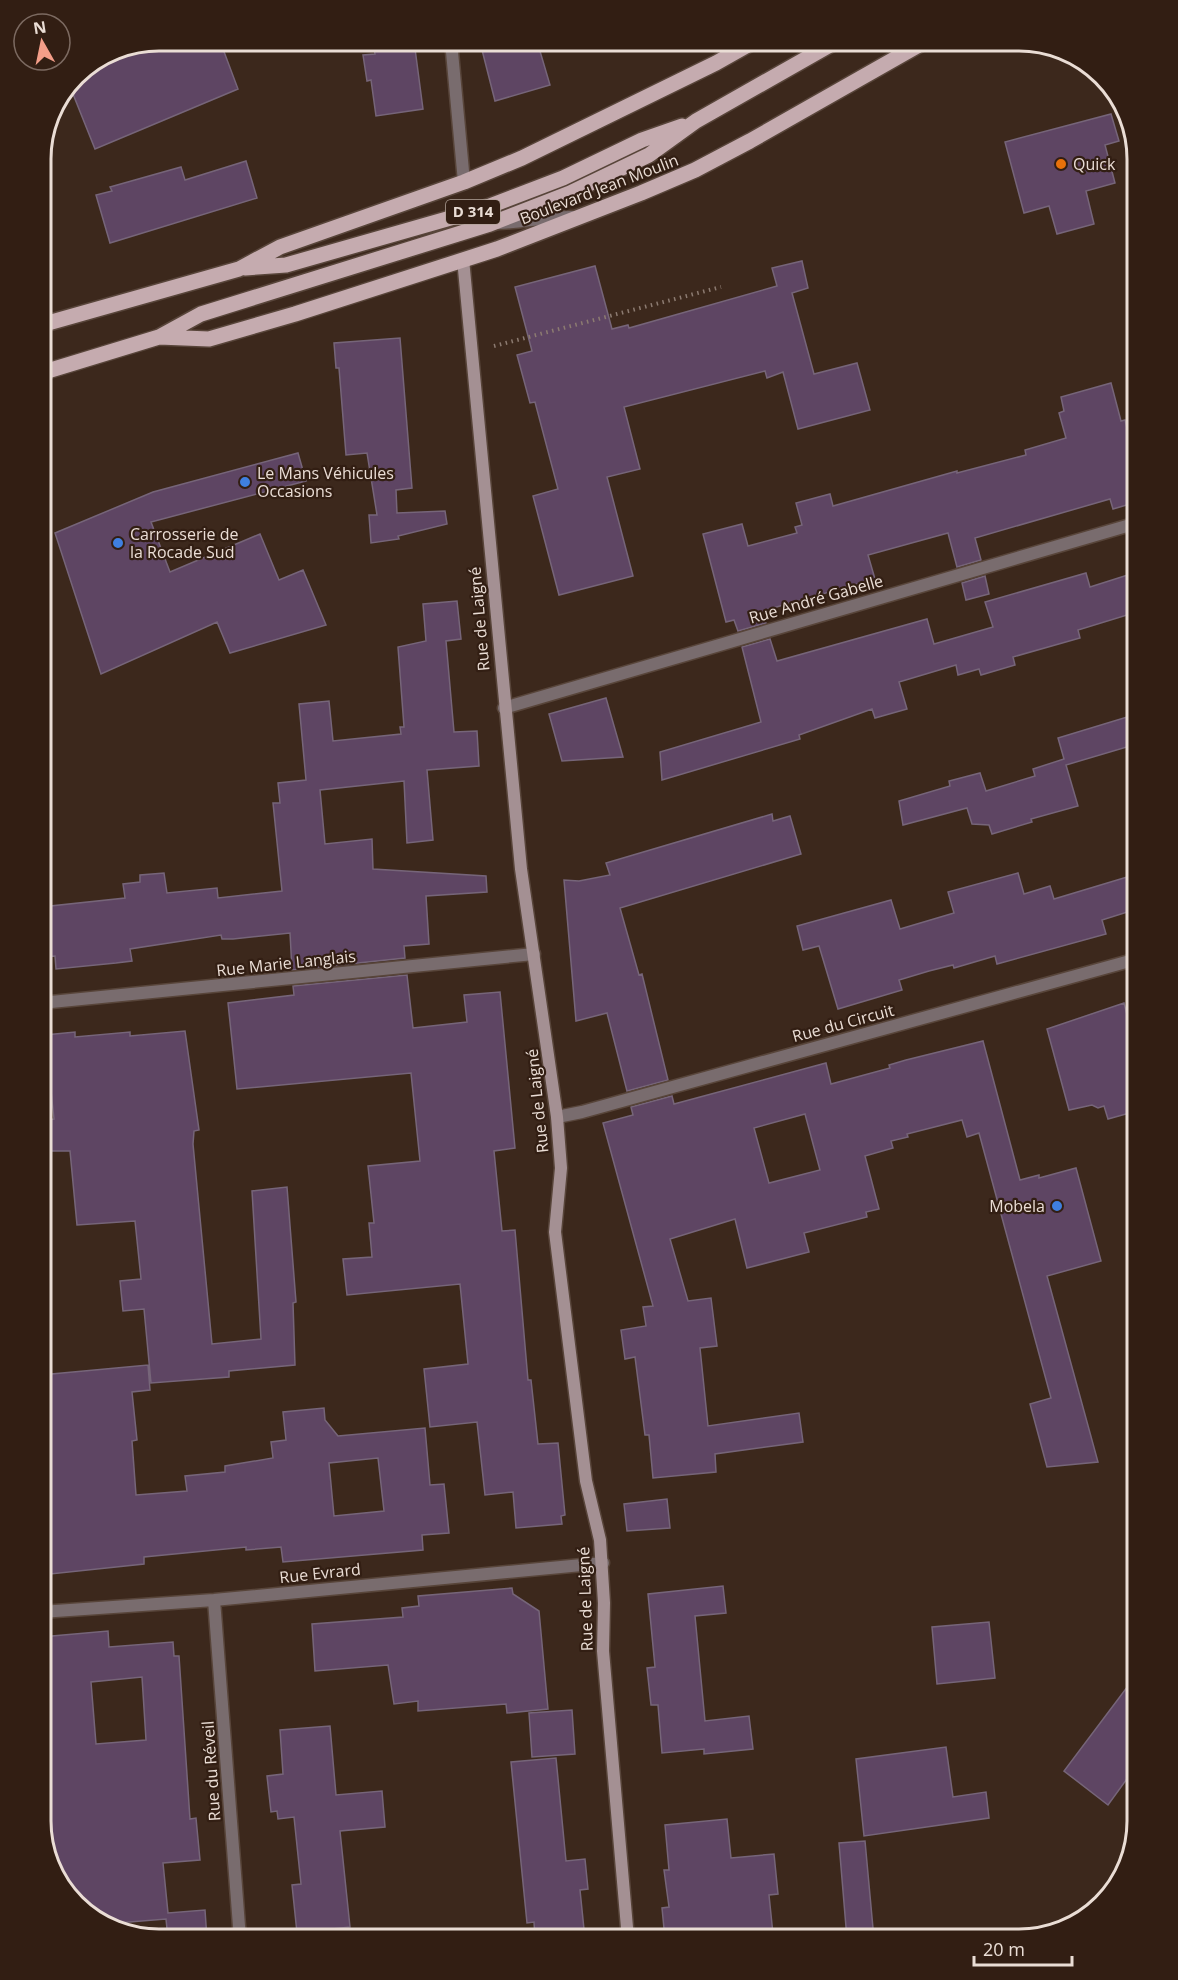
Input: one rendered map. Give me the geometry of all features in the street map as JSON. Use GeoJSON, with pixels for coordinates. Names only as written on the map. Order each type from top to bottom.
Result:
{"type":"FeatureCollection","features":[{"type":"Feature","properties":{"kind":"main road","name":"Boulevard Jean Moulin"},"geometry":{"type":"LineString","coordinates":[[51,322],[239,268],[280,247],[464,182],[522,158],[737,51]]}},
{"type":"Feature","properties":{"kind":"main road","name":"Boulevard Jean Moulin"},"geometry":{"type":"LineString","coordinates":[[51,370],[159,337],[201,314],[490,224],[570,193],[650,155],[696,121],[819,51]]}},
{"type":"Feature","properties":{"kind":"main road","name":"Boulevard Jean Moulin"},"geometry":{"type":"LineString","coordinates":[[159,337],[209,339],[463,259],[580,217],[695,171],[908,51]]}},
{"type":"Feature","properties":{"kind":"main road","name":"Boulevard Jean Moulin"},"geometry":{"type":"LineString","coordinates":[[239,268],[286,266],[482,209],[563,178],[642,140],[696,121]]}},
{"type":"Feature","properties":{"kind":"street"},"geometry":{"type":"LineString","coordinates":[[452,51],[464,182]]}},
{"type":"Feature","properties":{"kind":"street","name":"D 314"},"geometry":{"type":"LineString","coordinates":[[490,224],[529,222],[540,218],[580,217]]}},
{"type":"Feature","properties":{"kind":"street","name":"Rue de Laigné"},"geometry":{"type":"LineString","coordinates":[[463,259],[470,352],[521,869],[557,1117],[561,1168],[555,1232],[586,1481],[603,1563],[603,1651],[627,1929]]}},
{"type":"Feature","properties":{"kind":"street","name":"Rue André Gabelle"},"geometry":{"type":"LineString","coordinates":[[504,708],[1127,526]]}},
{"type":"Feature","properties":{"kind":"street","name":"Rue Marie Langlais"},"geometry":{"type":"LineString","coordinates":[[51,1003],[534,954]]}},
{"type":"Feature","properties":{"kind":"street","name":"Rue du Circuit"},"geometry":{"type":"LineString","coordinates":[[557,1117],[1127,962]]}},
{"type":"Feature","properties":{"kind":"street","name":"Rue Evrard"},"geometry":{"type":"LineString","coordinates":[[51,1611],[214,1600],[603,1563]]}},
{"type":"Feature","properties":{"kind":"street","name":"Rue du Réveil"},"geometry":{"type":"LineString","coordinates":[[214,1600],[239,1929]]}},
{"type":"Feature","properties":{"kind":"path"},"geometry":{"type":"LineString","coordinates":[[470,352],[721,287]]}},
{"type":"Feature","properties":{"kind":"building"},"geometry":{"type":"Polygon","coordinates":[[[224,51],[238,89],[95,149],[73,93],[99,69],[117,59],[138,53],[224,51]]]}},
{"type":"Feature","properties":{"kind":"building"},"geometry":{"type":"Polygon","coordinates":[[[375,51],[415,51],[423,109],[376,116],[371,80],[367,81],[363,55],[375,54],[375,51]]]}},
{"type":"Feature","properties":{"kind":"building"},"geometry":{"type":"Polygon","coordinates":[[[482,51],[540,51],[550,85],[495,101],[482,51]]]}},
{"type":"Feature","properties":{"kind":"building","name":"Quick"},"geometry":{"type":"Polygon","coordinates":[[[1111,114],[1119,141],[1105,145],[1115,183],[1086,191],[1094,224],[1057,234],[1049,206],[1024,213],[1005,142],[1111,114]]]}},
{"type":"Feature","properties":{"kind":"building"},"geometry":{"type":"Polygon","coordinates":[[[246,161],[257,198],[110,243],[96,195],[112,191],[110,187],[181,167],[185,180],[246,161]]]}},
{"type":"Feature","properties":{"kind":"building"},"geometry":{"type":"Polygon","coordinates":[[[802,261],[808,288],[792,293],[814,374],[857,363],[870,410],[798,429],[783,372],[767,378],[765,371],[624,407],[640,469],[607,477],[633,576],[559,595],[533,496],[558,489],[535,402],[530,403],[517,355],[532,351],[515,287],[595,266],[612,329],[628,325],[629,328],[777,286],[772,268],[802,261]]]}},
{"type":"Feature","properties":{"kind":"building"},"geometry":{"type":"Polygon","coordinates":[[[400,338],[412,488],[396,490],[397,513],[445,511],[447,524],[398,536],[399,539],[371,543],[369,515],[377,515],[367,453],[346,455],[339,368],[336,368],[334,343],[400,338]]]}},
{"type":"Feature","properties":{"kind":"building"},"geometry":{"type":"Polygon","coordinates":[[[1111,383],[1121,421],[1125,420],[1127,428],[1127,505],[1113,509],[1110,499],[975,538],[981,560],[957,567],[948,533],[868,555],[875,579],[766,610],[762,612],[766,623],[738,631],[734,620],[726,622],[703,534],[742,524],[748,546],[797,533],[795,527],[802,525],[796,503],[830,494],[833,506],[957,471],[957,473],[1026,455],[1025,450],[1066,438],[1059,413],[1064,411],[1061,397],[1111,383]]]}},
{"type":"Feature","properties":{"kind":"building"},"geometry":{"type":"Polygon","coordinates":[[[298,453],[306,481],[151,522],[170,572],[260,534],[279,580],[303,570],[326,625],[230,653],[217,622],[101,674],[55,533],[153,492],[298,453]]]}},
{"type":"Feature","properties":{"kind":"building"},"geometry":{"type":"Polygon","coordinates":[[[1086,573],[1090,587],[1127,575],[1127,615],[1078,630],[1080,638],[1013,657],[1015,665],[981,675],[979,669],[958,675],[956,665],[899,682],[907,709],[875,718],[872,709],[799,735],[800,739],[662,780],[660,752],[761,722],[742,647],[770,639],[777,661],[927,619],[934,644],[993,627],[985,602],[1086,573]]]}},
{"type":"Feature","properties":{"kind":"building"},"geometry":{"type":"Polygon","coordinates":[[[985,576],[989,594],[966,600],[962,583],[985,576]]]}},
{"type":"Feature","properties":{"kind":"building"},"geometry":{"type":"Polygon","coordinates":[[[457,601],[461,639],[446,641],[454,732],[477,731],[479,766],[427,770],[433,840],[407,843],[404,781],[320,790],[325,844],[372,839],[373,869],[486,876],[487,892],[426,896],[429,944],[404,946],[405,958],[292,970],[290,933],[233,939],[222,939],[221,935],[130,949],[132,961],[56,969],[55,956],[51,956],[51,906],[125,898],[123,884],[140,882],[140,875],[164,873],[167,893],[217,888],[218,898],[282,891],[273,803],[280,803],[278,783],[306,780],[299,704],[329,701],[333,741],[401,734],[400,727],[404,727],[398,647],[426,641],[423,604],[457,601]]]}},
{"type":"Feature","properties":{"kind":"building"},"geometry":{"type":"Polygon","coordinates":[[[606,698],[623,757],[562,761],[549,714],[606,698]]]}},
{"type":"Feature","properties":{"kind":"building"},"geometry":{"type":"Polygon","coordinates":[[[1127,717],[1127,747],[1066,765],[1078,806],[1031,819],[1032,822],[992,834],[989,825],[972,824],[967,808],[903,825],[899,801],[950,786],[949,781],[980,773],[986,791],[1035,776],[1033,769],[1064,759],[1058,738],[1127,717]]]}},
{"type":"Feature","properties":{"kind":"building"},"geometry":{"type":"Polygon","coordinates":[[[772,814],[773,821],[790,816],[801,854],[620,908],[639,975],[642,974],[668,1080],[627,1091],[607,1013],[576,1021],[564,880],[579,881],[610,875],[606,863],[772,814]]]}},
{"type":"Feature","properties":{"kind":"building"},"geometry":{"type":"Polygon","coordinates":[[[1018,873],[1024,894],[1050,886],[1054,899],[1127,877],[1127,912],[1102,920],[1106,934],[997,964],[995,956],[954,968],[953,965],[929,971],[899,980],[902,990],[838,1009],[819,946],[803,950],[797,926],[891,900],[900,929],[954,913],[948,892],[1018,873]]]}},
{"type":"Feature","properties":{"kind":"building"},"geometry":{"type":"Polygon","coordinates":[[[407,975],[413,1028],[467,1022],[464,995],[500,992],[515,1148],[494,1151],[502,1231],[515,1230],[528,1380],[531,1380],[538,1444],[558,1443],[565,1515],[561,1516],[562,1524],[516,1528],[513,1492],[485,1495],[477,1422],[430,1427],[424,1369],[468,1364],[460,1284],[347,1295],[343,1259],[372,1257],[369,1223],[374,1223],[368,1166],[420,1161],[411,1073],[237,1089],[228,1003],[294,995],[293,986],[407,975]]]}},
{"type":"Feature","properties":{"kind":"building"},"geometry":{"type":"Polygon","coordinates":[[[1124,1003],[1127,1015],[1127,1114],[1108,1119],[1104,1106],[1098,1108],[1092,1105],[1069,1110],[1047,1029],[1124,1003]]]}},
{"type":"Feature","properties":{"kind":"building"},"geometry":{"type":"Polygon","coordinates":[[[185,1031],[199,1130],[194,1131],[193,1144],[212,1344],[261,1339],[252,1191],[287,1187],[296,1302],[293,1303],[295,1365],[229,1371],[229,1377],[151,1383],[144,1309],[123,1311],[120,1281],[141,1279],[135,1221],[77,1225],[70,1151],[51,1151],[51,1119],[54,1119],[51,1091],[51,1034],[75,1032],[75,1037],[130,1032],[130,1036],[185,1031]]]}},
{"type":"Feature","properties":{"kind":"building"},"geometry":{"type":"Polygon","coordinates":[[[983,1041],[1020,1180],[1039,1175],[1039,1178],[1076,1168],[1101,1261],[1047,1276],[1098,1462],[1047,1467],[1030,1404],[1051,1398],[979,1133],[967,1137],[962,1120],[907,1134],[908,1137],[891,1141],[893,1148],[865,1156],[879,1209],[866,1212],[867,1217],[804,1233],[809,1252],[747,1268],[735,1219],[670,1239],[688,1301],[711,1298],[717,1346],[700,1348],[708,1426],[799,1413],[803,1442],[715,1454],[716,1472],[653,1478],[649,1435],[645,1435],[635,1357],[625,1359],[621,1330],[646,1326],[643,1307],[653,1306],[603,1123],[633,1115],[631,1107],[672,1096],[674,1104],[826,1063],[831,1084],[890,1068],[889,1065],[983,1041]],[[805,1114],[754,1128],[769,1183],[820,1170],[805,1114]]]}},
{"type":"Feature","properties":{"kind":"building"},"geometry":{"type":"Polygon","coordinates":[[[148,1365],[150,1390],[132,1392],[137,1440],[132,1441],[136,1495],[187,1491],[185,1476],[225,1472],[225,1466],[273,1458],[271,1442],[286,1440],[283,1412],[324,1408],[325,1420],[338,1436],[425,1428],[430,1485],[444,1484],[449,1533],[422,1535],[423,1550],[283,1562],[281,1547],[246,1550],[246,1547],[144,1557],[144,1564],[51,1574],[51,1374],[148,1365]],[[378,1458],[329,1463],[334,1516],[384,1511],[378,1458]]]}},
{"type":"Feature","properties":{"kind":"building"},"geometry":{"type":"Polygon","coordinates":[[[667,1499],[670,1528],[627,1531],[624,1504],[667,1499]]]}},
{"type":"Feature","properties":{"kind":"building"},"geometry":{"type":"Polygon","coordinates":[[[723,1586],[726,1613],[695,1616],[705,1721],[749,1716],[753,1749],[704,1754],[704,1749],[662,1753],[658,1705],[651,1705],[647,1668],[655,1667],[648,1594],[723,1586]]]}},
{"type":"Feature","properties":{"kind":"building"},"geometry":{"type":"Polygon","coordinates":[[[512,1588],[513,1594],[539,1611],[548,1709],[507,1713],[506,1704],[418,1711],[418,1701],[394,1704],[388,1665],[315,1671],[312,1624],[403,1617],[402,1608],[419,1606],[418,1596],[512,1588]]]}},
{"type":"Feature","properties":{"kind":"building"},"geometry":{"type":"Polygon","coordinates":[[[989,1622],[995,1678],[937,1684],[932,1627],[989,1622]]]}},
{"type":"Feature","properties":{"kind":"building"},"geometry":{"type":"Polygon","coordinates":[[[108,1631],[109,1647],[173,1642],[174,1656],[179,1656],[190,1819],[196,1818],[200,1860],[163,1863],[168,1913],[205,1910],[206,1929],[167,1929],[166,1919],[123,1923],[111,1918],[99,1911],[78,1892],[62,1869],[51,1828],[51,1636],[108,1631]],[[142,1677],[91,1682],[96,1744],[146,1740],[142,1677]]]}},
{"type":"Feature","properties":{"kind":"building"},"geometry":{"type":"Polygon","coordinates":[[[1127,1687],[1127,1779],[1108,1805],[1064,1771],[1127,1687]]]}},
{"type":"Feature","properties":{"kind":"building"},"geometry":{"type":"Polygon","coordinates":[[[572,1710],[575,1754],[532,1757],[529,1713],[572,1710]]]}},
{"type":"Feature","properties":{"kind":"building"},"geometry":{"type":"Polygon","coordinates":[[[330,1726],[336,1795],[382,1791],[385,1827],[340,1831],[350,1927],[297,1929],[292,1885],[301,1884],[294,1817],[278,1819],[277,1811],[271,1812],[267,1776],[283,1774],[280,1730],[330,1726]]]}},
{"type":"Feature","properties":{"kind":"building"},"geometry":{"type":"Polygon","coordinates":[[[946,1747],[953,1797],[986,1792],[989,1818],[864,1836],[856,1759],[946,1747]]]}},
{"type":"Feature","properties":{"kind":"building"},"geometry":{"type":"Polygon","coordinates":[[[556,1758],[566,1861],[585,1859],[588,1889],[580,1890],[584,1929],[534,1929],[534,1922],[527,1923],[511,1762],[556,1758]]]}},
{"type":"Feature","properties":{"kind":"building"},"geometry":{"type":"Polygon","coordinates":[[[727,1819],[731,1858],[774,1854],[778,1894],[769,1895],[772,1929],[664,1929],[662,1908],[669,1907],[664,1870],[669,1870],[665,1825],[727,1819]]]}},
{"type":"Feature","properties":{"kind":"building"},"geometry":{"type":"Polygon","coordinates":[[[865,1841],[873,1929],[846,1929],[839,1843],[865,1841]]]}},
{"type":"Feature","properties":{"kind":"place","name":"Quick"},"geometry":{"type":"Point","coordinates":[1061,164]}},
{"type":"Feature","properties":{"kind":"place","name":"Le Mans Véhicules Occasions"},"geometry":{"type":"Point","coordinates":[245,482]}},
{"type":"Feature","properties":{"kind":"place","name":"Carrosserie de la Rocade Sud"},"geometry":{"type":"Point","coordinates":[118,543]}},
{"type":"Feature","properties":{"kind":"place","name":"Mobela"},"geometry":{"type":"Point","coordinates":[1057,1206]}}]}
